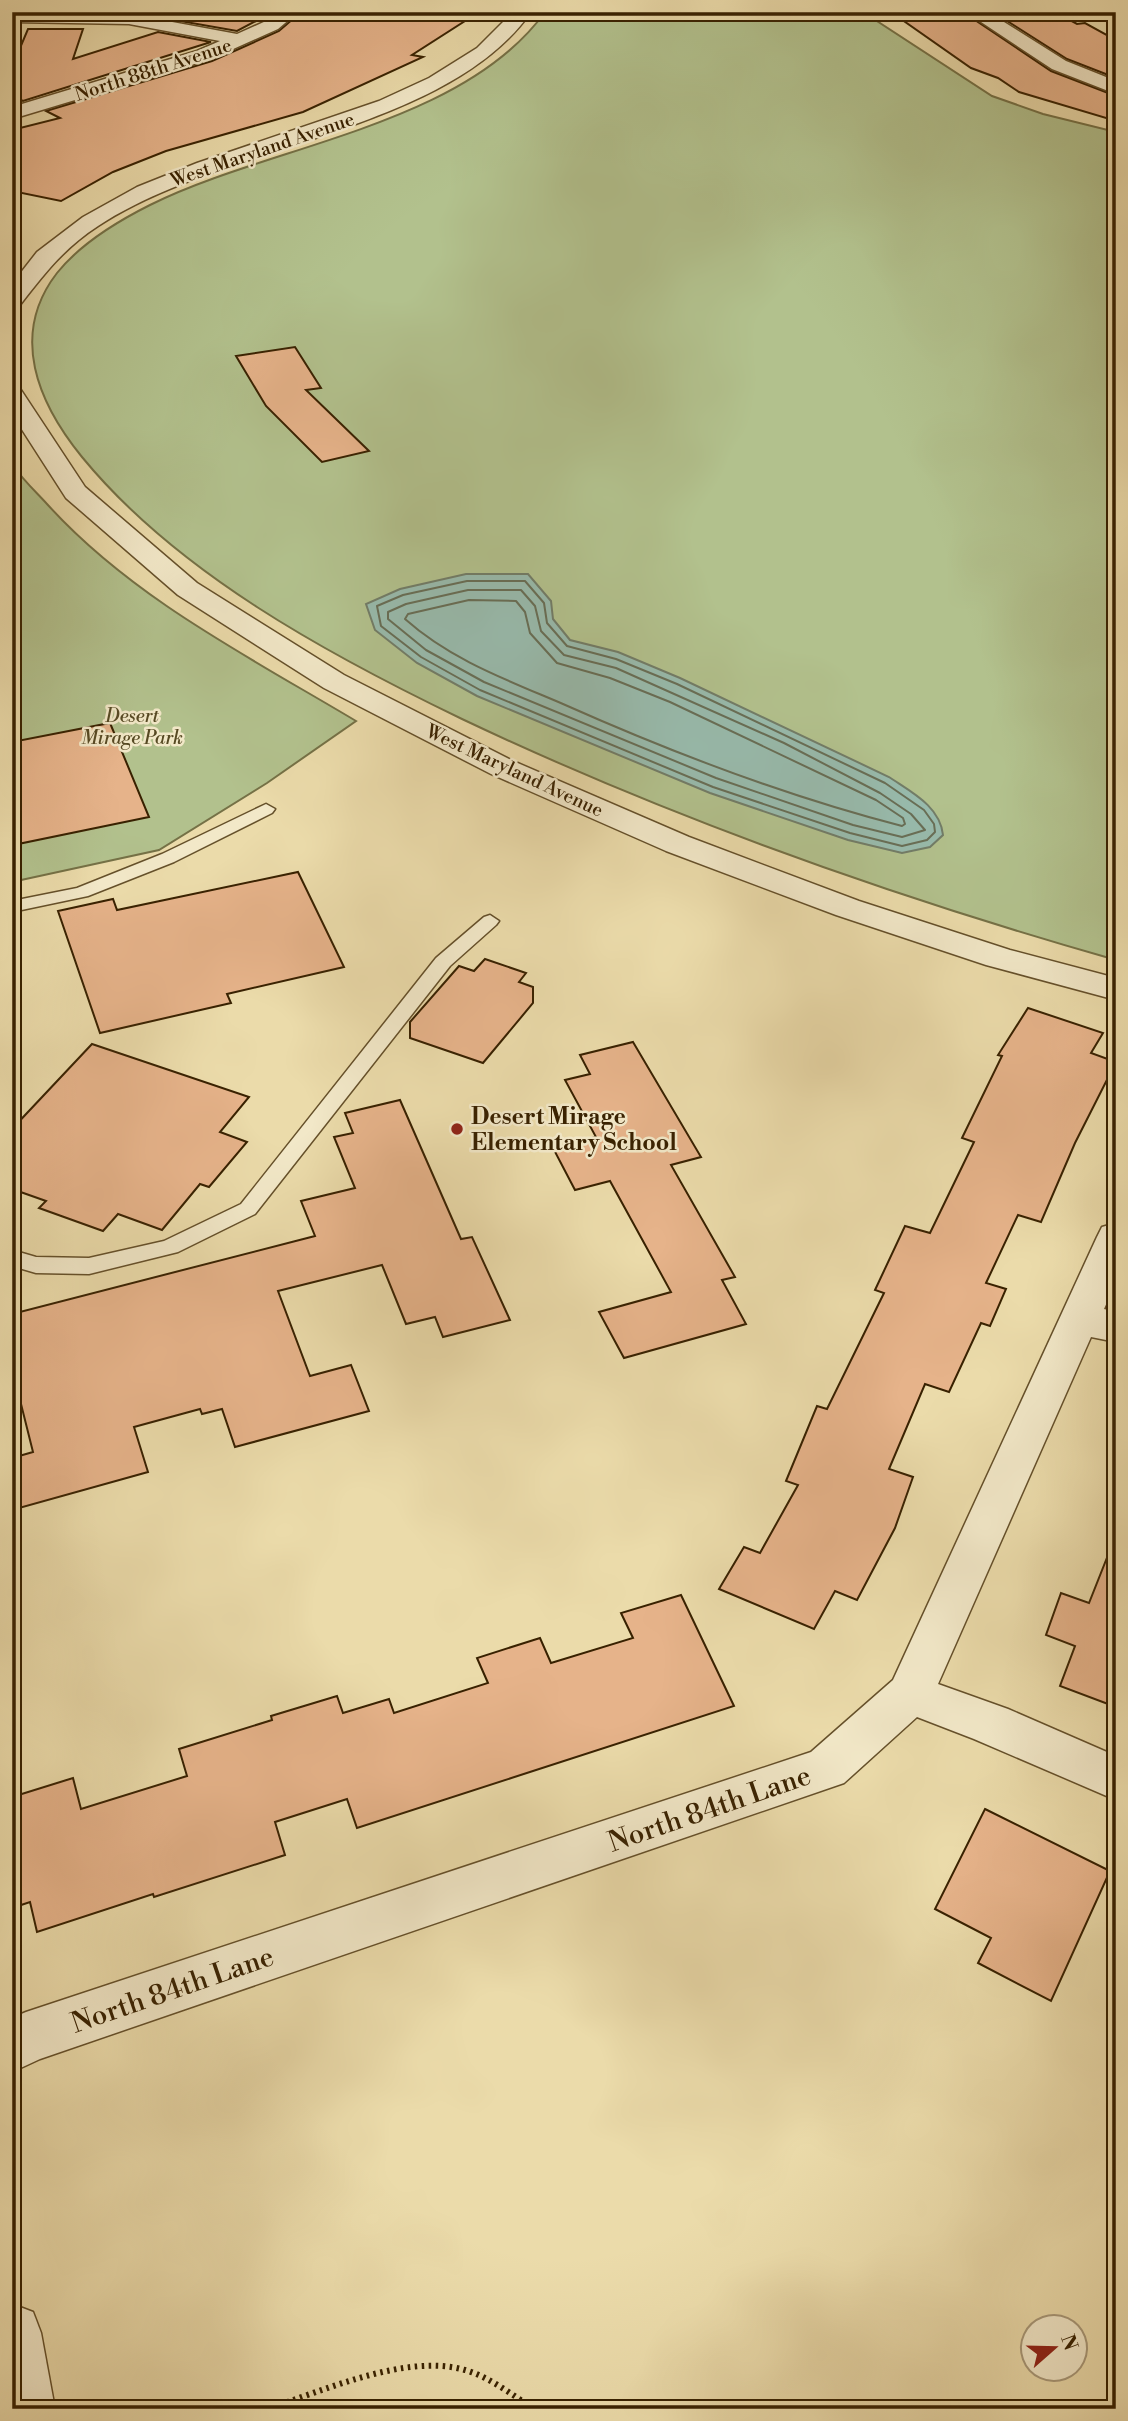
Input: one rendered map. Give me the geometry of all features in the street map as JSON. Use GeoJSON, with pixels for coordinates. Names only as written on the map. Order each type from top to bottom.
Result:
{"type":"FeatureCollection","features":[{"type":"Feature","properties":{"kind":"street","name":"North 88th Avenue"},"geometry":{"type":"LineString","coordinates":[[12,113],[204,55],[272,25],[289,12]]}},
{"type":"Feature","properties":{"kind":"street","name":"West Maryland Avenue"},"geometry":{"type":"LineString","coordinates":[[16,287],[46,255],[115,207],[187,174],[368,113],[441,79],[501,38],[522,12]]}},
{"type":"Feature","properties":{"kind":"street"},"geometry":{"type":"LineString","coordinates":[[975,12],[1059,65],[1116,88]]}},
{"type":"Feature","properties":{"kind":"street"},"geometry":{"type":"LineString","coordinates":[[12,17],[130,19],[242,40]]}},
{"type":"Feature","properties":{"kind":"street","name":"West Maryland Avenue"},"geometry":{"type":"LineString","coordinates":[[12,395],[29,431],[49,461],[98,516],[122,538],[177,582],[224,614],[338,683],[490,760],[594,808],[798,890],[957,945],[1116,989]]}},
{"type":"Feature","properties":{"kind":"street","name":"North 84th Lane"},"geometry":{"type":"LineString","coordinates":[[12,2046],[26,2038],[827,1768],[910,1694],[1098,1323],[1116,1237]]}},
{"type":"Feature","properties":{"kind":"street"},"geometry":{"type":"LineString","coordinates":[[910,1694],[991,1724],[1116,1779]]}},
{"type":"Feature","properties":{"kind":"street"},"geometry":{"type":"LineString","coordinates":[[12,2333],[25,2409]]}},
{"type":"Feature","properties":{"kind":"lane"},"geometry":{"type":"LineString","coordinates":[[12,907],[82,891],[168,858],[266,809]]}},
{"type":"Feature","properties":{"kind":"lane"},"geometry":{"type":"LineString","coordinates":[[12,1258],[36,1265],[89,1266],[170,1247],[248,1209],[443,961],[490,920]]}},
{"type":"Feature","properties":{"kind":"path"},"geometry":{"type":"LineString","coordinates":[[267,2409],[393,2371],[436,2365],[465,2370],[534,2409]]}},
{"type":"Feature","properties":{"kind":"green space"},"geometry":{"type":"Polygon","coordinates":[[[545,12],[863,12],[992,96],[1043,114],[1116,132],[1116,960],[949,909],[784,853],[622,790],[411,694],[308,639],[209,574],[163,538],[120,499],[66,436],[42,391],[32,344],[34,320],[42,296],[66,262],[112,226],[150,205],[198,184],[362,129],[416,107],[466,82],[509,51],[545,12]]]}},
{"type":"Feature","properties":{"kind":"green space","name":"Desert Mirage Park"},"geometry":{"type":"Polygon","coordinates":[[[12,464],[80,538],[116,569],[193,624],[356,721],[267,783],[159,850],[12,882],[12,464]]]}},
{"type":"Feature","properties":{"kind":"water"},"geometry":{"type":"Polygon","coordinates":[[[466,574],[528,574],[551,601],[553,619],[570,640],[618,652],[680,678],[889,777],[915,794],[930,808],[941,825],[943,835],[930,847],[902,853],[848,840],[710,793],[477,696],[417,663],[375,630],[366,604],[400,589],[466,574]]]}},
{"type":"Feature","properties":{"kind":"building"},"geometry":{"type":"Polygon","coordinates":[[[194,12],[273,12],[237,31],[180,21],[194,12]]]}},
{"type":"Feature","properties":{"kind":"building"},"geometry":{"type":"Polygon","coordinates":[[[301,12],[370,12],[417,16],[420,12],[479,12],[412,55],[423,57],[303,112],[166,151],[113,172],[61,201],[12,191],[12,130],[60,118],[46,111],[212,61],[279,31],[301,12]]]}},
{"type":"Feature","properties":{"kind":"building"},"geometry":{"type":"Polygon","coordinates":[[[891,12],[963,12],[1051,71],[1116,96],[1116,121],[1019,92],[998,78],[971,68],[891,12]]]}},
{"type":"Feature","properties":{"kind":"building"},"geometry":{"type":"Polygon","coordinates":[[[993,12],[1055,12],[1077,24],[1085,23],[1116,40],[1116,78],[1067,59],[993,12]]]}},
{"type":"Feature","properties":{"kind":"building"},"geometry":{"type":"Polygon","coordinates":[[[28,29],[83,29],[73,59],[158,32],[211,42],[23,101],[12,96],[12,67],[28,29]]]}},
{"type":"Feature","properties":{"kind":"building"},"geometry":{"type":"Polygon","coordinates":[[[295,347],[321,388],[306,390],[369,451],[322,462],[266,406],[236,356],[295,347]]]}},
{"type":"Feature","properties":{"kind":"building"},"geometry":{"type":"Polygon","coordinates":[[[110,723],[149,817],[18,844],[12,828],[12,742],[110,723]]]}},
{"type":"Feature","properties":{"kind":"building"},"geometry":{"type":"Polygon","coordinates":[[[298,872],[344,967],[227,994],[231,1003],[100,1033],[58,911],[113,899],[117,910],[298,872]]]}},
{"type":"Feature","properties":{"kind":"building"},"geometry":{"type":"Polygon","coordinates":[[[485,959],[526,973],[519,982],[533,987],[533,1003],[483,1063],[410,1038],[410,1022],[459,966],[474,971],[485,959]]]}},
{"type":"Feature","properties":{"kind":"building"},"geometry":{"type":"Polygon","coordinates":[[[1028,1008],[1103,1033],[1091,1053],[1116,1062],[1075,1143],[1041,1222],[1018,1215],[986,1283],[1006,1289],[990,1326],[981,1323],[949,1392],[925,1384],[889,1469],[913,1477],[895,1528],[857,1600],[835,1591],[814,1629],[719,1589],[744,1547],[760,1553],[798,1485],[786,1481],[817,1406],[827,1409],[884,1293],[875,1290],[905,1226],[930,1233],[974,1142],[962,1138],[1002,1056],[998,1055],[1028,1008]]]}},
{"type":"Feature","properties":{"kind":"building"},"geometry":{"type":"Polygon","coordinates":[[[633,1042],[701,1157],[671,1165],[735,1277],[722,1280],[746,1324],[624,1358],[599,1312],[671,1292],[610,1181],[575,1190],[553,1148],[596,1137],[565,1080],[590,1074],[580,1055],[633,1042]]]}},
{"type":"Feature","properties":{"kind":"building"},"geometry":{"type":"Polygon","coordinates":[[[92,1044],[249,1097],[220,1132],[247,1142],[209,1187],[200,1184],[162,1230],[118,1214],[103,1231],[39,1208],[46,1201],[12,1189],[12,1129],[92,1044]]]}},
{"type":"Feature","properties":{"kind":"building"},"geometry":{"type":"Polygon","coordinates":[[[400,1100],[461,1239],[472,1237],[510,1320],[443,1337],[435,1317],[406,1324],[382,1265],[278,1291],[310,1376],[351,1365],[369,1411],[235,1447],[222,1409],[202,1414],[200,1409],[134,1427],[148,1472],[12,1510],[12,1458],[33,1452],[12,1368],[12,1314],[315,1236],[301,1201],[355,1188],[334,1137],[353,1133],[345,1113],[400,1100]]]}},
{"type":"Feature","properties":{"kind":"building"},"geometry":{"type":"Polygon","coordinates":[[[1114,1540],[1116,1707],[1060,1686],[1075,1646],[1046,1635],[1061,1593],[1089,1603],[1114,1540]]]}},
{"type":"Feature","properties":{"kind":"building"},"geometry":{"type":"Polygon","coordinates":[[[681,1595],[734,1706],[357,1828],[347,1799],[275,1822],[285,1855],[37,1932],[30,1902],[12,1908],[12,1797],[73,1778],[81,1809],[187,1776],[179,1749],[272,1720],[271,1716],[337,1696],[343,1713],[389,1699],[394,1713],[488,1683],[477,1658],[540,1638],[551,1663],[633,1638],[621,1613],[681,1595]]]}},
{"type":"Feature","properties":{"kind":"building"},"geometry":{"type":"Polygon","coordinates":[[[985,1809],[1110,1871],[1051,2001],[978,1963],[991,1938],[935,1909],[985,1809]]]}},
{"type":"Feature","properties":{"kind":"place","name":"Desert Mirage Elementary School"},"geometry":{"type":"Point","coordinates":[457,1129]}}]}
